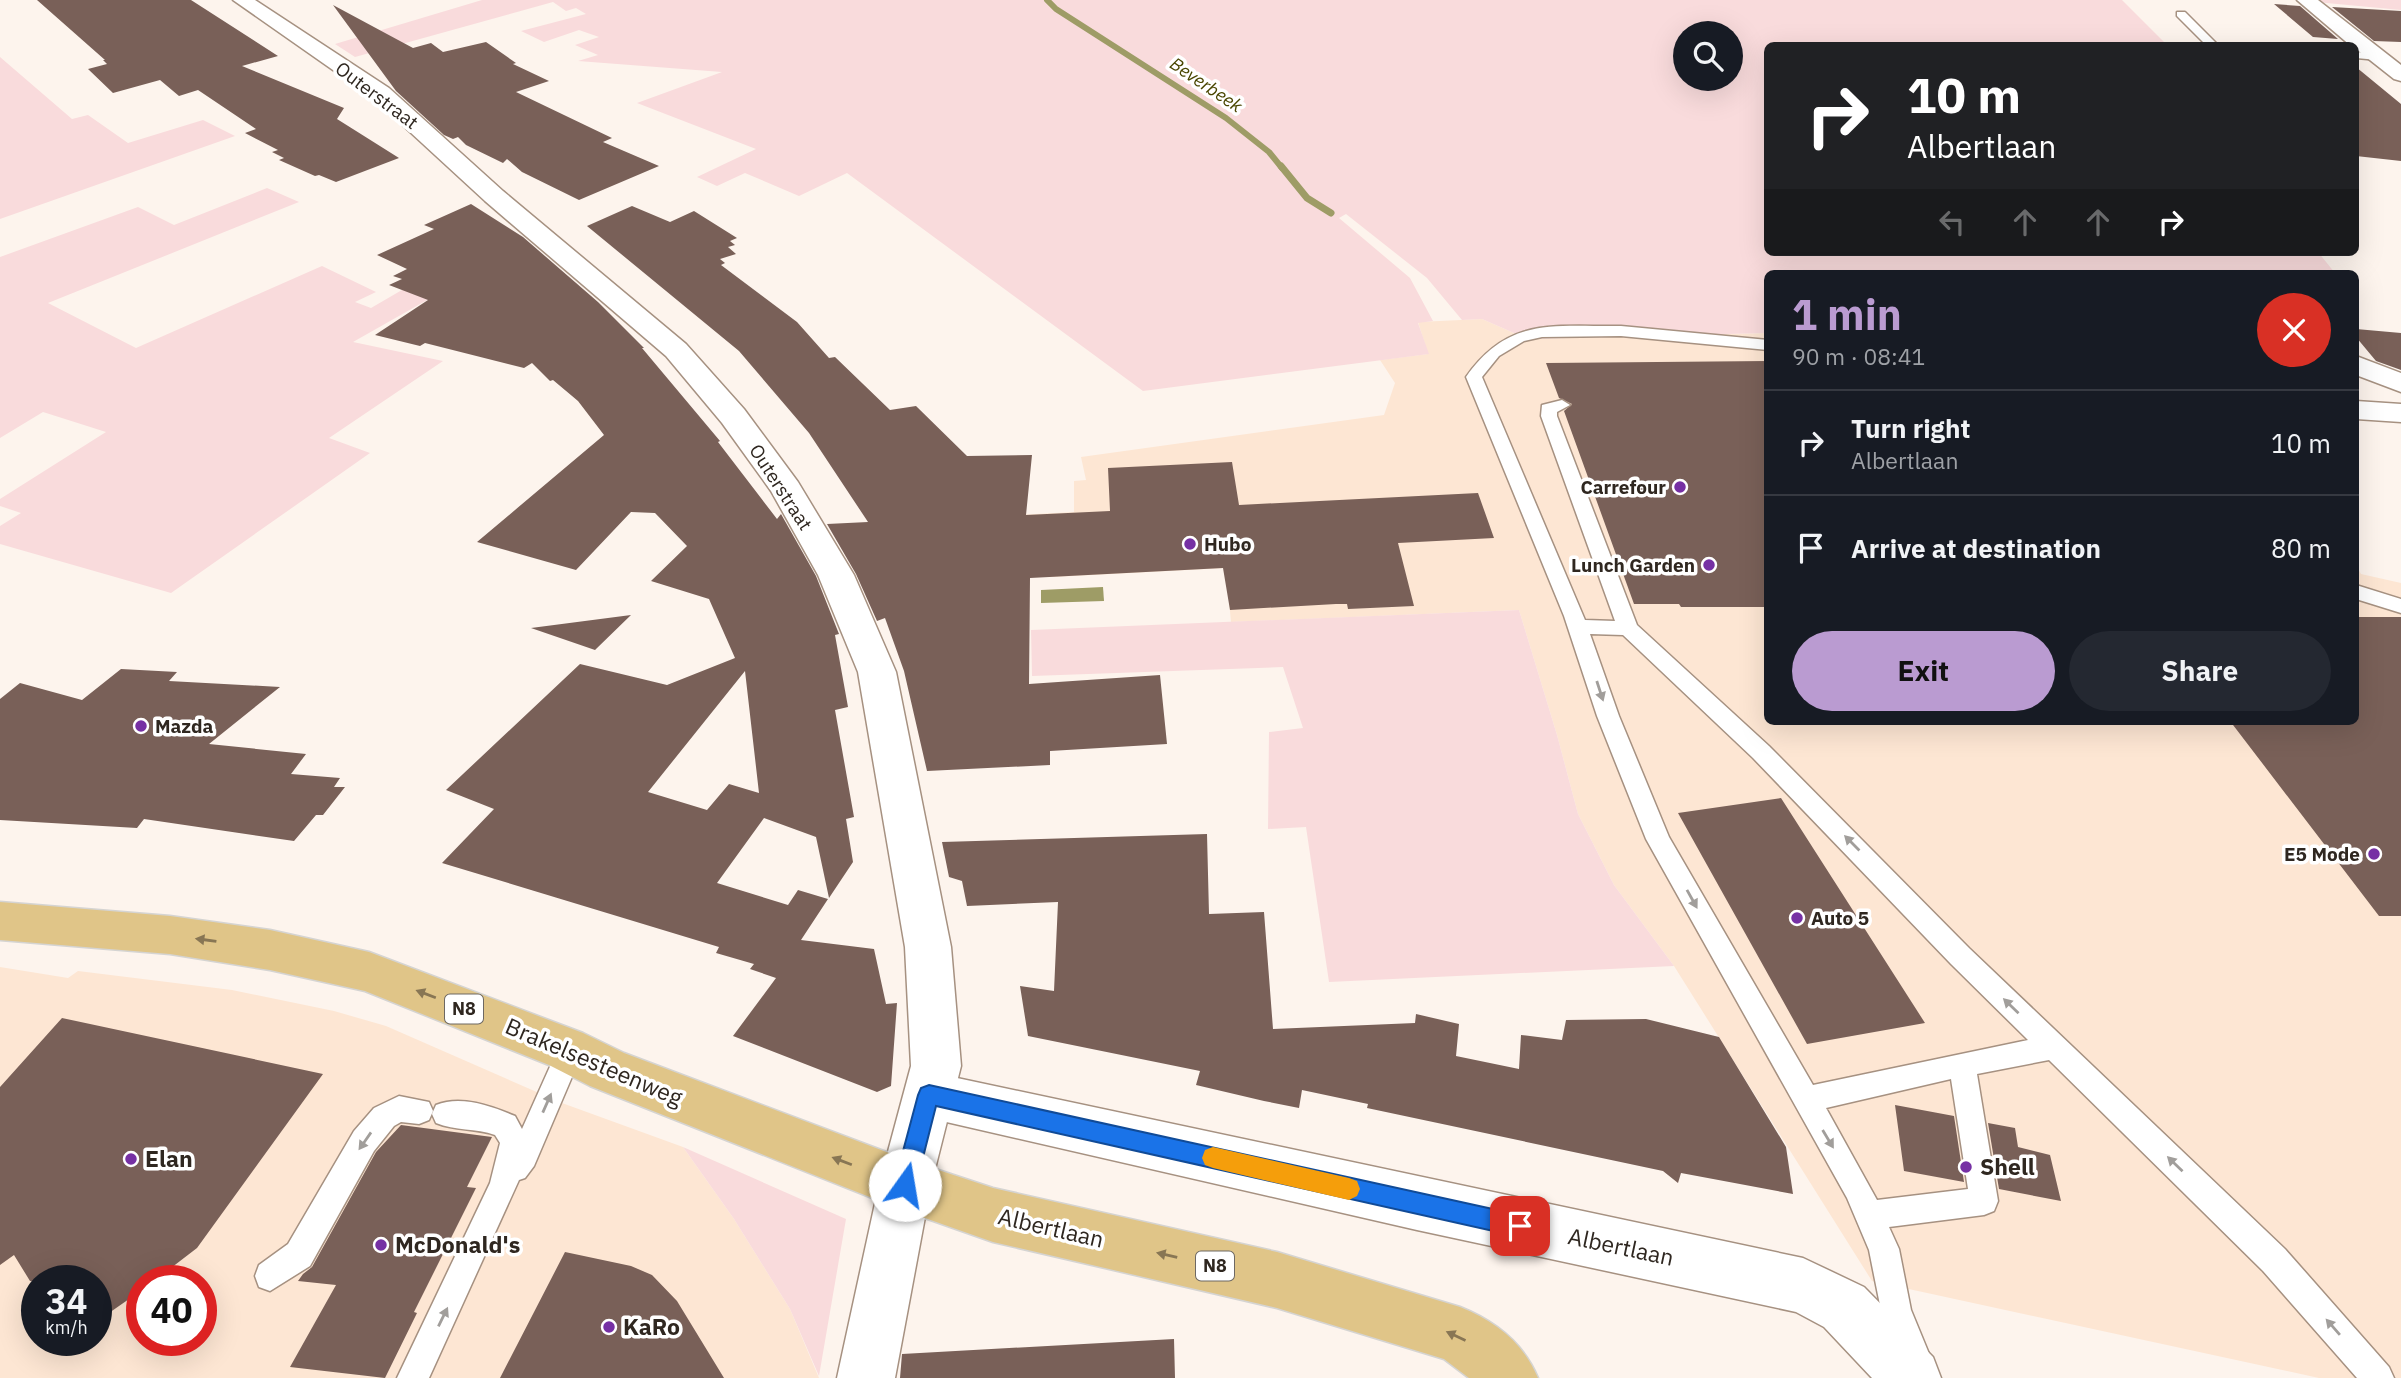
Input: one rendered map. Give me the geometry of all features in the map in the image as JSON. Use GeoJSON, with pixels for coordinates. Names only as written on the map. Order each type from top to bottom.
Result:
{"type":"FeatureCollection","features":[{"type":"Feature","properties":{"kind":"main road","name":"Brakelsesteenweg"},"geometry":{"type":"LineString","coordinates":[[0,921],[170,935],[271,950],[369,972],[570,1051],[607,1070],[905,1185]]}},
{"type":"Feature","properties":{"kind":"main road","name":"Albertlaan"},"geometry":{"type":"LineString","coordinates":[[905,1185],[993,1215],[1277,1280],[1460,1335],[1500,1366],[1509,1378]]}},
{"type":"Feature","properties":{"kind":"street","name":"Outerstraat"},"geometry":{"type":"LineString","coordinates":[[242,0],[381,93],[494,196],[676,349],[733,416],[786,489],[835,575],[877,672],[928,947],[936,1066],[905,1185]]}},
{"type":"Feature","properties":{"kind":"street"},"geometry":{"type":"LineString","coordinates":[[2306,0],[2401,75]]}},
{"type":"Feature","properties":{"kind":"street"},"geometry":{"type":"LineString","coordinates":[[2359,366],[2401,383]]}},
{"type":"Feature","properties":{"kind":"street"},"geometry":{"type":"LineString","coordinates":[[2359,410],[2401,413]]}},
{"type":"Feature","properties":{"kind":"street","name":"Albertlaan"},"geometry":{"type":"LineString","coordinates":[[929,1095],[1417,1204],[1803,1286],[1844,1307],[1912,1378]]}},
{"type":"Feature","properties":{"kind":"street"},"geometry":{"type":"LineString","coordinates":[[866,1378],[905,1185]]}},
{"type":"Feature","properties":{"kind":"lane"},"geometry":{"type":"LineString","coordinates":[[2181,13],[2210,42]]}},
{"type":"Feature","properties":{"kind":"lane"},"geometry":{"type":"LineString","coordinates":[[2359,55],[2378,57]]}},
{"type":"Feature","properties":{"kind":"lane"},"geometry":{"type":"LineString","coordinates":[[1764,345],[1621,331],[1542,332],[1519,337],[1493,353],[1474,377],[1578,627],[1608,716],[1658,839],[1870,1214],[1884,1249],[1896,1310],[1923,1378]]}},
{"type":"Feature","properties":{"kind":"lane"},"geometry":{"type":"LineString","coordinates":[[1562,405],[1548,409],[1549,416],[1628,628],[1761,752],[1960,956],[2274,1260],[2378,1378]]}},
{"type":"Feature","properties":{"kind":"lane"},"geometry":{"type":"LineString","coordinates":[[2359,594],[2401,606]]}},
{"type":"Feature","properties":{"kind":"lane"},"geometry":{"type":"LineString","coordinates":[[1578,627],[1628,628]]}},
{"type":"Feature","properties":{"kind":"lane"},"geometry":{"type":"LineString","coordinates":[[1805,1100],[1962,1063],[2054,1047]]}},
{"type":"Feature","properties":{"kind":"lane"},"geometry":{"type":"LineString","coordinates":[[413,1378],[504,1185],[524,1156],[570,1051]]}},
{"type":"Feature","properties":{"kind":"lane"},"geometry":{"type":"LineString","coordinates":[[1870,1214],[1984,1201],[1962,1063]]}},
{"type":"Feature","properties":{"kind":"lane"},"geometry":{"type":"LineString","coordinates":[[270,1276],[299,1255],[364,1141],[384,1117],[399,1109],[483,1117],[505,1125],[514,1142],[504,1185]]}},
{"type":"Feature","properties":{"kind":"shaded area"},"geometry":{"type":"Polygon","coordinates":[[[482,0],[2122,0],[2164,42],[1764,42],[1764,256],[2321,256],[2333,270],[1764,270],[1764,333],[1528,339],[1482,319],[1462,320],[1427,278],[1346,214],[1339,218],[1410,278],[1433,321],[1418,323],[1429,354],[1143,391],[847,173],[799,196],[745,173],[717,186],[697,177],[756,149],[637,103],[722,72],[578,61],[598,55],[575,45],[599,37],[579,30],[544,42],[521,31],[586,14],[576,8],[566,11],[553,2],[355,57],[335,44],[482,0]]]}},
{"type":"Feature","properties":{"kind":"shaded area"},"geometry":{"type":"Polygon","coordinates":[[[2313,0],[2401,0],[2401,10],[2316,2],[2313,0]]]}},
{"type":"Feature","properties":{"kind":"shaded area"},"geometry":{"type":"Polygon","coordinates":[[[0,57],[72,119],[88,115],[128,143],[203,120],[235,136],[0,219],[0,57]]]}},
{"type":"Feature","properties":{"kind":"shaded area"},"geometry":{"type":"Polygon","coordinates":[[[267,188],[299,202],[48,303],[136,348],[322,266],[376,292],[355,302],[371,308],[414,283],[443,291],[353,342],[443,361],[329,438],[370,453],[171,593],[0,544],[0,526],[21,513],[0,506],[0,499],[106,432],[43,412],[0,438],[0,257],[138,207],[174,225],[267,188]]]}},
{"type":"Feature","properties":{"kind":"shaded area"},"geometry":{"type":"Polygon","coordinates":[[[1482,319],[1528,339],[1764,333],[1764,725],[2359,725],[2359,570],[2361,574],[2401,583],[2401,1378],[2319,1378],[1872,1281],[1674,966],[1614,885],[1578,814],[1519,610],[1231,622],[1226,568],[1054,577],[992,575],[995,516],[1074,512],[1074,481],[1086,480],[1081,457],[1384,415],[1395,383],[1380,360],[1428,354],[1418,322],[1482,319]]]}},
{"type":"Feature","properties":{"kind":"shaded area"},"geometry":{"type":"Polygon","coordinates":[[[1103,587],[1104,601],[1041,603],[1041,590],[1103,587]]]}},
{"type":"Feature","properties":{"kind":"shaded area"},"geometry":{"type":"Polygon","coordinates":[[[1519,610],[1578,814],[1614,885],[1674,966],[1329,982],[1306,827],[1268,829],[1269,732],[1303,728],[1283,667],[1032,676],[1031,630],[1519,610]]]}},
{"type":"Feature","properties":{"kind":"shaded area"},"geometry":{"type":"Polygon","coordinates":[[[0,967],[68,978],[78,971],[232,990],[334,1011],[386,1026],[562,1103],[683,1147],[734,1219],[790,1309],[819,1378],[0,1378],[0,967]]]}},
{"type":"Feature","properties":{"kind":"shaded area"},"geometry":{"type":"Polygon","coordinates":[[[683,1147],[846,1219],[819,1376],[790,1309],[734,1219],[683,1147]]]}},
{"type":"Feature","properties":{"kind":"building"},"geometry":{"type":"Polygon","coordinates":[[[37,0],[191,0],[278,56],[242,66],[344,108],[337,119],[399,158],[336,182],[279,160],[284,158],[272,152],[278,150],[245,133],[256,129],[198,90],[179,96],[160,80],[113,93],[88,69],[107,64],[105,60],[37,0]]]}},
{"type":"Feature","properties":{"kind":"building"},"geometry":{"type":"Polygon","coordinates":[[[2274,4],[2300,6],[2338,39],[2313,37],[2274,4]]]}},
{"type":"Feature","properties":{"kind":"building"},"geometry":{"type":"Polygon","coordinates":[[[333,5],[413,48],[431,43],[443,52],[486,42],[516,63],[513,64],[549,81],[516,92],[612,138],[603,142],[659,166],[579,200],[522,172],[507,159],[503,163],[466,145],[458,137],[453,139],[444,135],[396,91],[333,5]]]}},
{"type":"Feature","properties":{"kind":"building"},"geometry":{"type":"Polygon","coordinates":[[[2332,7],[2401,11],[2401,42],[2374,41],[2332,7]]]}},
{"type":"Feature","properties":{"kind":"building"},"geometry":{"type":"Polygon","coordinates":[[[2359,69],[2401,104],[2401,161],[2359,156],[2359,69]]]}},
{"type":"Feature","properties":{"kind":"building"},"geometry":{"type":"Polygon","coordinates":[[[471,204],[523,237],[598,302],[644,348],[720,441],[718,442],[777,519],[781,514],[816,576],[839,634],[835,635],[848,707],[835,710],[854,817],[846,819],[853,862],[829,898],[816,837],[764,818],[717,883],[788,905],[798,890],[828,899],[801,940],[874,949],[886,1004],[897,1003],[891,1086],[877,1092],[733,1036],[776,978],[750,969],[754,964],[716,953],[719,947],[442,863],[494,809],[446,790],[580,664],[667,685],[735,658],[709,599],[651,581],[687,546],[655,513],[631,512],[576,570],[477,542],[604,435],[578,401],[553,380],[550,381],[532,363],[524,368],[425,343],[420,346],[375,335],[428,300],[389,285],[402,279],[393,276],[407,269],[377,255],[434,229],[424,225],[471,204]],[[745,671],[648,792],[707,810],[729,784],[759,793],[745,671]]]}},
{"type":"Feature","properties":{"kind":"building"},"geometry":{"type":"Polygon","coordinates":[[[632,206],[670,222],[694,211],[737,238],[730,241],[735,245],[728,247],[736,254],[720,259],[725,263],[721,265],[797,322],[829,358],[835,357],[890,410],[916,406],[967,456],[1032,455],[1026,515],[1110,511],[1108,468],[1232,462],[1239,505],[1478,493],[1494,538],[1398,543],[1414,606],[1348,609],[1347,604],[1336,604],[1230,610],[1223,568],[1030,578],[1029,684],[1160,675],[1167,744],[1050,751],[1050,765],[927,771],[904,671],[885,618],[877,621],[856,574],[827,524],[868,522],[809,433],[739,351],[587,226],[632,206]]]}},
{"type":"Feature","properties":{"kind":"building"},"geometry":{"type":"Polygon","coordinates":[[[2359,329],[2401,333],[2401,370],[2376,361],[2359,341],[2359,329]]]}},
{"type":"Feature","properties":{"kind":"building","name":"Carrefour"},"geometry":{"type":"Polygon","coordinates":[[[1764,361],[1764,607],[1634,604],[1564,411],[1572,404],[1559,398],[1546,363],[1764,361]]]}},
{"type":"Feature","properties":{"kind":"building"},"geometry":{"type":"Polygon","coordinates":[[[631,615],[595,650],[531,628],[631,615]]]}},
{"type":"Feature","properties":{"kind":"building"},"geometry":{"type":"Polygon","coordinates":[[[2359,617],[2401,617],[2401,916],[2379,916],[2233,725],[2359,725],[2359,617]]]}},
{"type":"Feature","properties":{"kind":"building"},"geometry":{"type":"Polygon","coordinates":[[[121,669],[177,672],[169,681],[280,687],[209,744],[306,754],[291,774],[340,778],[334,787],[345,787],[323,815],[316,815],[294,841],[144,819],[137,828],[0,820],[0,699],[20,683],[82,700],[121,669]]]}},
{"type":"Feature","properties":{"kind":"building","name":"Auto 5"},"geometry":{"type":"Polygon","coordinates":[[[1781,798],[1925,1023],[1807,1044],[1678,813],[1781,798]]]}},
{"type":"Feature","properties":{"kind":"building"},"geometry":{"type":"Polygon","coordinates":[[[1207,834],[1209,914],[1264,912],[1273,1029],[1415,1023],[1416,1014],[1459,1024],[1456,1056],[1519,1069],[1521,1035],[1562,1040],[1566,1020],[1646,1019],[1719,1037],[1786,1147],[1793,1194],[1681,1173],[1678,1183],[1663,1171],[1367,1108],[1368,1104],[1302,1090],[1299,1108],[1264,1101],[1196,1085],[1200,1071],[1028,1036],[1020,986],[1054,991],[1058,902],[967,906],[962,881],[949,877],[942,842],[1207,834]]]}},
{"type":"Feature","properties":{"kind":"building","name":"Elan"},"geometry":{"type":"Polygon","coordinates":[[[62,1018],[323,1074],[197,1248],[175,1265],[126,1265],[126,1301],[112,1311],[112,1265],[21,1266],[14,1255],[0,1265],[0,1087],[62,1018]]]}},
{"type":"Feature","properties":{"kind":"building"},"geometry":{"type":"Polygon","coordinates":[[[1895,1105],[1954,1116],[1964,1182],[1904,1171],[1895,1105]]]}},
{"type":"Feature","properties":{"kind":"building"},"geometry":{"type":"Polygon","coordinates":[[[1988,1123],[2015,1128],[2018,1147],[2050,1155],[2061,1201],[1999,1189],[1988,1123]]]}},
{"type":"Feature","properties":{"kind":"building","name":"McDonald's"},"geometry":{"type":"Polygon","coordinates":[[[401,1125],[492,1137],[467,1187],[476,1188],[414,1312],[417,1313],[385,1378],[290,1367],[336,1285],[298,1281],[312,1267],[376,1152],[401,1125]]]}},
{"type":"Feature","properties":{"kind":"building","name":"KaRo"},"geometry":{"type":"Polygon","coordinates":[[[565,1252],[631,1266],[652,1275],[677,1301],[724,1378],[500,1378],[565,1252]]]}},
{"type":"Feature","properties":{"kind":"building"},"geometry":{"type":"Polygon","coordinates":[[[1174,1339],[1175,1378],[900,1378],[902,1354],[1174,1339]]]}},
{"type":"Feature","properties":{"kind":"waterway","name":"Beverbeek"},"geometry":{"type":"LineString","coordinates":[[1047,0],[1056,9],[1226,118],[1269,152],[1282,168]]}},
{"type":"Feature","properties":{"kind":"waterway","name":"Beverbeek"},"geometry":{"type":"LineString","coordinates":[[1281,166],[1307,198],[1331,213]]}},
{"type":"Feature","properties":{"kind":"slow traffic"},"geometry":{"type":"LineString","coordinates":[[1213,1158],[1349,1189]]}},
{"type":"Feature","properties":{"kind":"place","name":"Carrefour"},"geometry":{"type":"Point","coordinates":[1680,487]}},
{"type":"Feature","properties":{"kind":"place","name":"Hubo"},"geometry":{"type":"Point","coordinates":[1190,544]}},
{"type":"Feature","properties":{"kind":"place","name":"Lunch Garden"},"geometry":{"type":"Point","coordinates":[1709,565]}},
{"type":"Feature","properties":{"kind":"place","name":"Mazda"},"geometry":{"type":"Point","coordinates":[141,726]}},
{"type":"Feature","properties":{"kind":"place","name":"E5 Mode"},"geometry":{"type":"Point","coordinates":[2374,854]}},
{"type":"Feature","properties":{"kind":"place","name":"Auto 5"},"geometry":{"type":"Point","coordinates":[1797,918]}},
{"type":"Feature","properties":{"kind":"place","name":"Elan"},"geometry":{"type":"Point","coordinates":[131,1159]}},
{"type":"Feature","properties":{"kind":"place","name":"Shell"},"geometry":{"type":"Point","coordinates":[1966,1167]}},
{"type":"Feature","properties":{"kind":"place","name":"McDonald's"},"geometry":{"type":"Point","coordinates":[381,1245]}},
{"type":"Feature","properties":{"kind":"place","name":"KaRo"},"geometry":{"type":"Point","coordinates":[609,1327]}},
{"type":"Feature","properties":{"kind":"route"},"geometry":{"type":"LineString","coordinates":[[905,1185],[929,1095],[1520,1226]]}}]}
